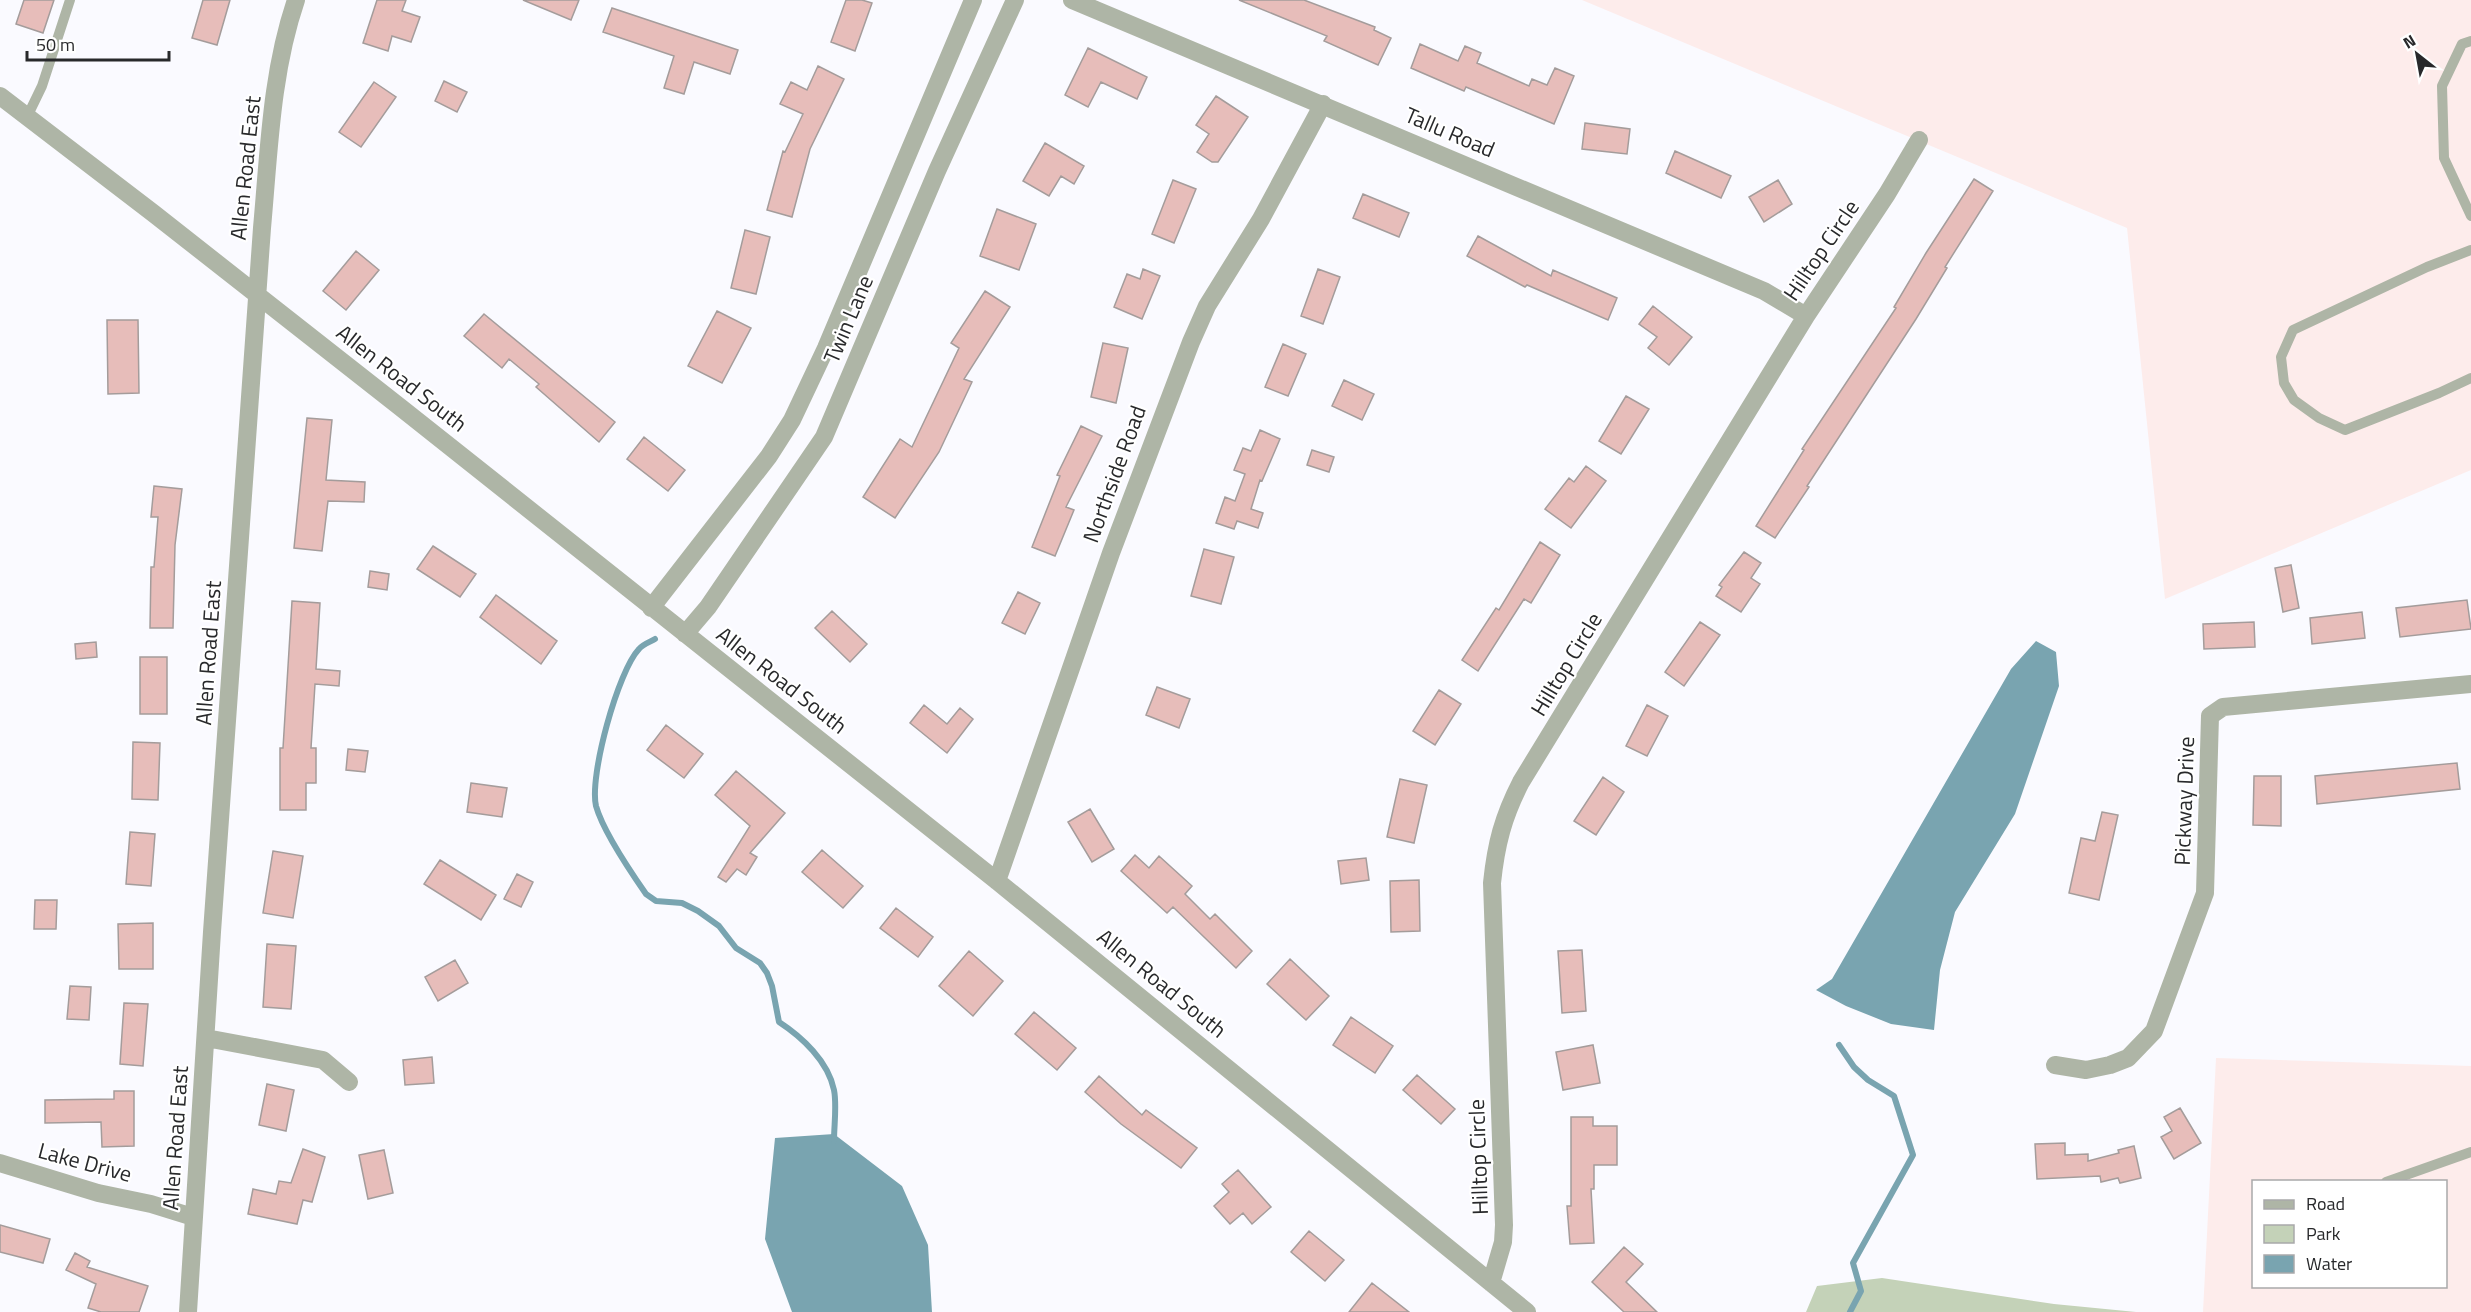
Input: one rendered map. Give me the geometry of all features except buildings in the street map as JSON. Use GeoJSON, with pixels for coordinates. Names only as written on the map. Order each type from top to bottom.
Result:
{"type":"FeatureCollection","features":[{"type":"Feature","properties":{"kind":"street","name":"Allen Road East"},"geometry":{"type":"LineString","coordinates":[[188,1312],[272,116],[281,58],[296,0]]}},
{"type":"Feature","properties":{"kind":"street","name":"Twin Lane"},"geometry":{"type":"LineString","coordinates":[[651,608],[769,456],[792,420],[826,348],[973,0]]}},
{"type":"Feature","properties":{"kind":"street","name":"Twin Lane"},"geometry":{"type":"LineString","coordinates":[[685,634],[708,607],[824,437],[937,171],[1015,0]]}},
{"type":"Feature","properties":{"kind":"street","name":"Tallu Road"},"geometry":{"type":"LineString","coordinates":[[1072,0],[1764,291],[1806,316]]}},
{"type":"Feature","properties":{"kind":"street","name":"Allen Road South"},"geometry":{"type":"LineString","coordinates":[[0,96],[258,296],[997,881],[1527,1312]]}},
{"type":"Feature","properties":{"kind":"street","name":"Northside Road"},"geometry":{"type":"LineString","coordinates":[[997,881],[1111,553],[1191,342],[1207,306],[1279,188],[1323,104]]}},
{"type":"Feature","properties":{"kind":"street","name":"Hilltop Circle"},"geometry":{"type":"LineString","coordinates":[[1491,1282],[1503,1242],[1504,1225],[1492,891],[1497,842],[1502,825],[1521,782],[1806,316],[1887,194],[1919,140]]}},
{"type":"Feature","properties":{"kind":"street","name":"Pickway Drive"},"geometry":{"type":"LineString","coordinates":[[2055,1065],[2086,1070],[2110,1065],[2128,1058],[2154,1031],[2205,893],[2210,716],[2214,711],[2223,707],[2471,684]]}},
{"type":"Feature","properties":{"kind":"street"},"geometry":{"type":"LineString","coordinates":[[206,1038],[322,1060],[349,1082]]}},
{"type":"Feature","properties":{"kind":"street","name":"Lake Drive"},"geometry":{"type":"LineString","coordinates":[[0,1163],[98,1193],[151,1204],[193,1217]]}},
{"type":"Feature","properties":{"kind":"lane"},"geometry":{"type":"LineString","coordinates":[[27,117],[42,86],[70,0]]}},
{"type":"Feature","properties":{"kind":"lane"},"geometry":{"type":"LineString","coordinates":[[2471,40],[2462,44],[2442,86],[2444,158],[2471,216]]}},
{"type":"Feature","properties":{"kind":"lane"},"geometry":{"type":"LineString","coordinates":[[2471,250],[2427,267],[2293,330],[2281,357],[2284,383],[2294,400],[2319,418],[2345,430],[2471,378]]}},
{"type":"Feature","properties":{"kind":"lane"},"geometry":{"type":"LineString","coordinates":[[2392,1180],[2471,1152]]}},
{"type":"Feature","properties":{"kind":"shaded area"},"geometry":{"type":"Polygon","coordinates":[[[1582,0],[2471,0],[2471,470],[2165,599],[2127,228],[1582,0]]]}},
{"type":"Feature","properties":{"kind":"shaded area"},"geometry":{"type":"Polygon","coordinates":[[[2216,1058],[2471,1066],[2471,1312],[2203,1312],[2216,1058]]]}},
{"type":"Feature","properties":{"kind":"green space"},"geometry":{"type":"Polygon","coordinates":[[[1882,1278],[2054,1304],[2136,1312],[1806,1312],[1817,1286],[1882,1278]]]}},
{"type":"Feature","properties":{"kind":"water"},"geometry":{"type":"Polygon","coordinates":[[[2036,641],[2056,652],[2059,686],[2015,814],[1955,912],[1940,970],[1934,1030],[1891,1024],[1846,1006],[1816,990],[1832,979],[2011,669],[2036,641]]]}},
{"type":"Feature","properties":{"kind":"water"},"geometry":{"type":"Polygon","coordinates":[[[834,1134],[902,1186],[928,1245],[932,1312],[792,1312],[765,1239],[775,1138],[834,1134]]]}},
{"type":"Feature","properties":{"kind":"waterway"},"geometry":{"type":"LineString","coordinates":[[655,639],[641,647],[631,661],[614,700],[597,772],[596,806],[618,851],[646,894],[656,901],[682,903],[698,911],[719,926],[736,948],[760,963],[772,986],[779,1022],[813,1051],[831,1079],[835,1102],[834,1141]]}},
{"type":"Feature","properties":{"kind":"waterway"},"geometry":{"type":"LineString","coordinates":[[1839,1045],[1854,1067],[1868,1080],[1894,1096],[1913,1155],[1853,1263],[1861,1291],[1850,1312]]}}]}
